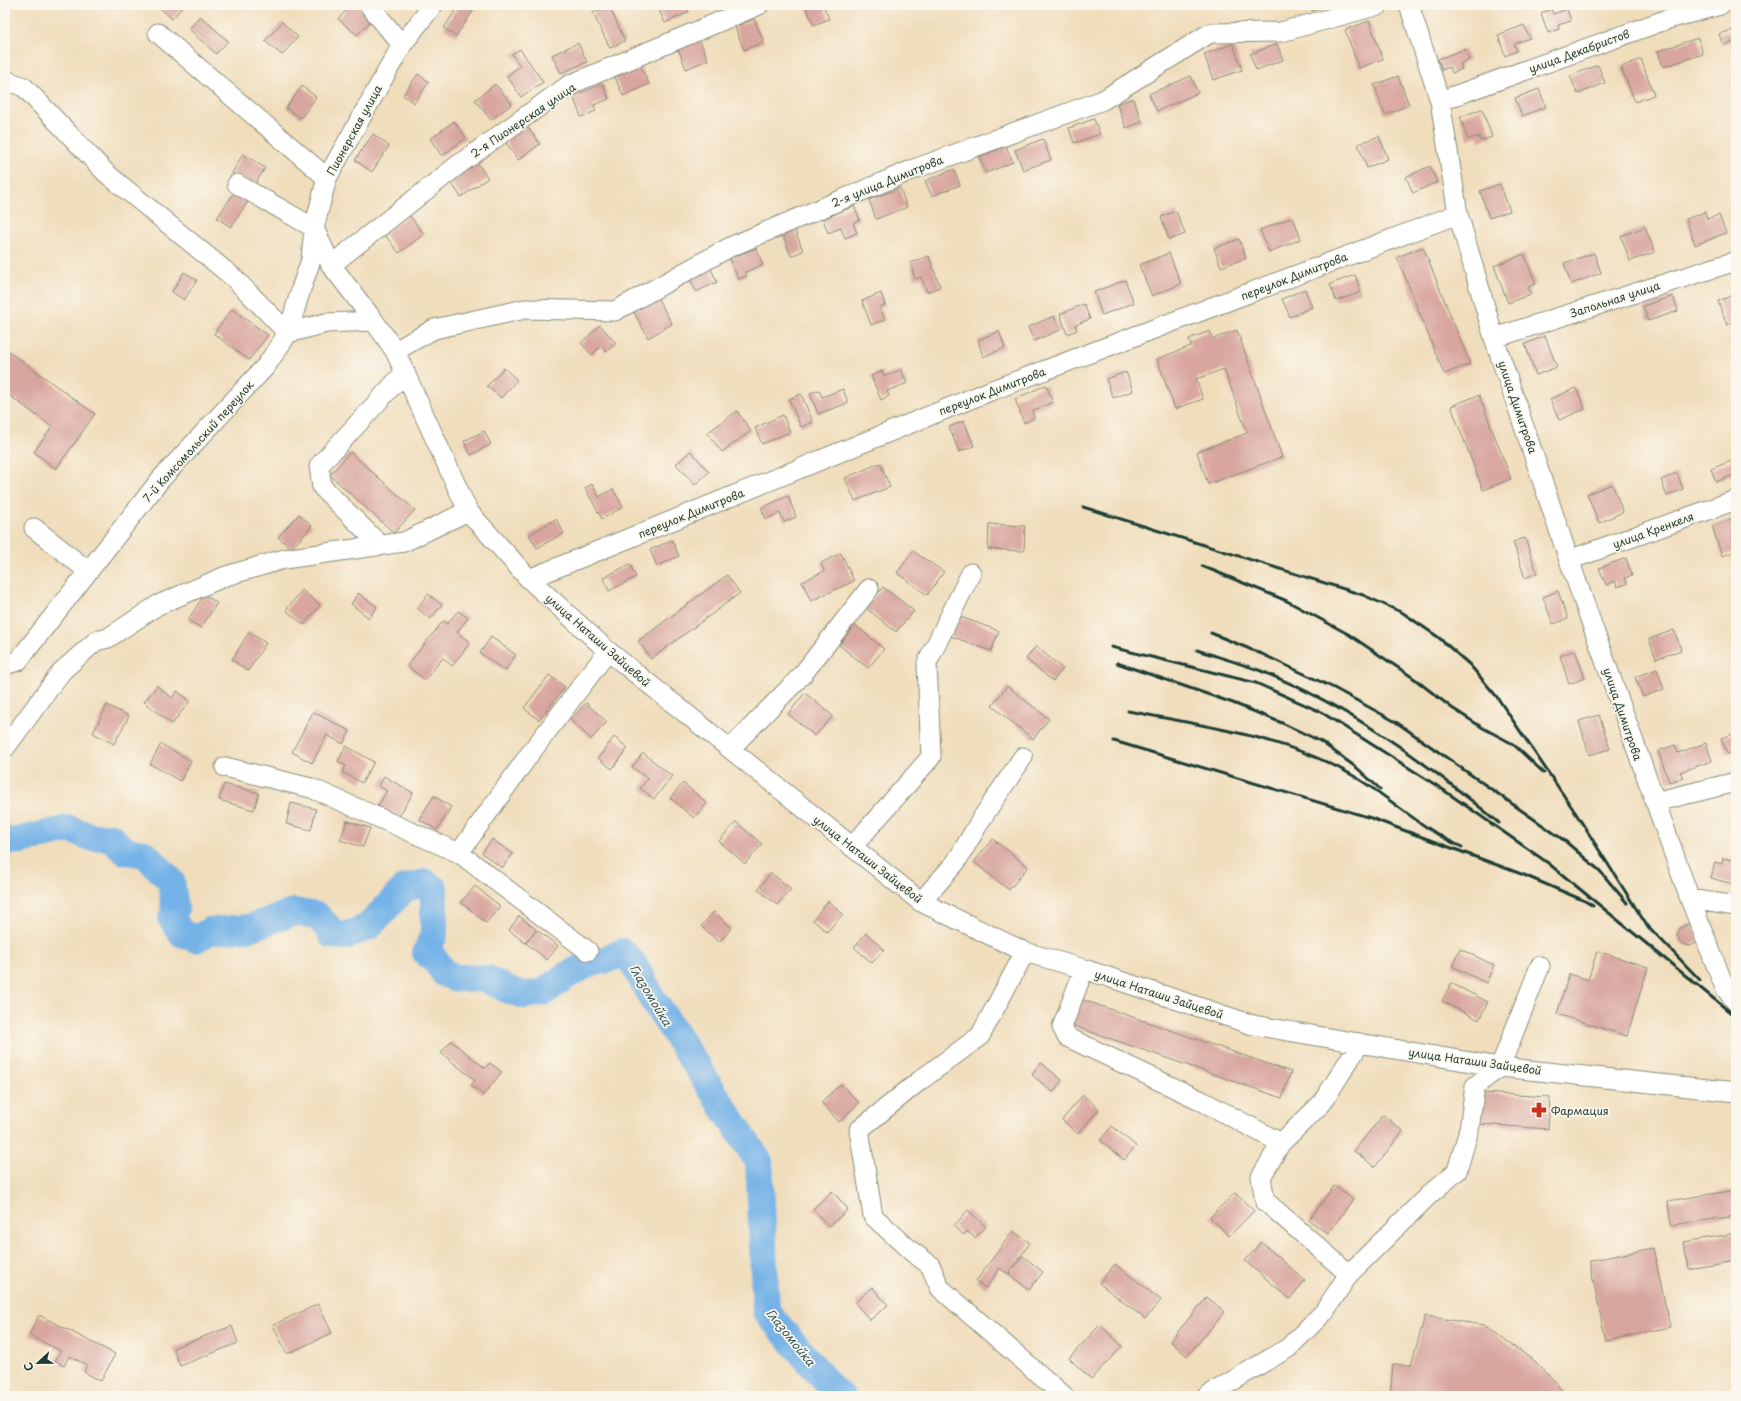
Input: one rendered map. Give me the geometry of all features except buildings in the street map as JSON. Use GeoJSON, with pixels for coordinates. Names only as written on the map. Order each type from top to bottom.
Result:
{"type":"FeatureCollection","features":[{"type":"Feature","properties":{"kind":"street"},"geometry":{"type":"LineString","coordinates":[[368,5],[402,45]]}},
{"type":"Feature","properties":{"kind":"street","name":"Пионерская улица"},"geometry":{"type":"LineString","coordinates":[[314,228],[327,178],[402,45],[433,5]]}},
{"type":"Feature","properties":{"kind":"street","name":"2-я Пионерская улица"},"geometry":{"type":"LineString","coordinates":[[331,265],[458,165],[569,86],[759,5]]}},
{"type":"Feature","properties":{"kind":"street","name":"2-я улица Димитрова"},"geometry":{"type":"LineString","coordinates":[[395,350],[434,329],[525,308],[615,311],[730,247],[914,169],[1103,100],[1210,33],[1281,32],[1379,5]]}},
{"type":"Feature","properties":{"kind":"street","name":"улица Димитрова"},"geometry":{"type":"LineString","coordinates":[[1409,5],[1440,101],[1458,214],[1494,338],[1570,560],[1690,899],[1725,988],[1736,1002]]}},
{"type":"Feature","properties":{"kind":"street","name":"улица Декабристов"},"geometry":{"type":"LineString","coordinates":[[1440,101],[1668,19],[1720,5]]}},
{"type":"Feature","properties":{"kind":"street"},"geometry":{"type":"LineString","coordinates":[[158,32],[327,178]]}},
{"type":"Feature","properties":{"kind":"street"},"geometry":{"type":"LineString","coordinates":[[5,80],[24,86],[106,173],[234,278],[288,334],[326,323],[374,321]]}},
{"type":"Feature","properties":{"kind":"street"},"geometry":{"type":"LineString","coordinates":[[237,184],[314,228],[331,265]]}},
{"type":"Feature","properties":{"kind":"street","name":"переулок Димитрова"},"geometry":{"type":"LineString","coordinates":[[529,579],[990,391],[1458,214]]}},
{"type":"Feature","properties":{"kind":"street","name":"7-й Комсомольский переулок"},"geometry":{"type":"LineString","coordinates":[[5,665],[18,661],[160,480],[266,366],[288,334],[311,260],[314,228]]}},
{"type":"Feature","properties":{"kind":"street","name":"Запольная улица"},"geometry":{"type":"LineString","coordinates":[[1494,338],[1736,261]]}},
{"type":"Feature","properties":{"kind":"street","name":"улица Наташи Зайцевой"},"geometry":{"type":"LineString","coordinates":[[331,265],[395,350],[468,511],[529,579],[608,651],[921,902],[1025,952],[1084,969],[1254,1025],[1500,1067],[1736,1092]]}},
{"type":"Feature","properties":{"kind":"street"},"geometry":{"type":"LineString","coordinates":[[380,545],[322,488],[319,466],[405,372]]}},
{"type":"Feature","properties":{"kind":"street","name":"улица Кренкеля"},"geometry":{"type":"LineString","coordinates":[[1570,560],[1736,500]]}},
{"type":"Feature","properties":{"kind":"street"},"geometry":{"type":"LineString","coordinates":[[5,748],[62,671],[96,641],[108,638],[158,605],[226,576],[284,559],[404,542],[468,511]]}},
{"type":"Feature","properties":{"kind":"street"},"geometry":{"type":"LineString","coordinates":[[34,528],[88,570]]}},
{"type":"Feature","properties":{"kind":"street"},"geometry":{"type":"LineString","coordinates":[[852,847],[931,756],[927,663],[971,573]]}},
{"type":"Feature","properties":{"kind":"street"},"geometry":{"type":"LineString","coordinates":[[730,749],[802,675],[869,589]]}},
{"type":"Feature","properties":{"kind":"street"},"geometry":{"type":"LineString","coordinates":[[459,853],[528,755],[608,651]]}},
{"type":"Feature","properties":{"kind":"street"},"geometry":{"type":"LineString","coordinates":[[921,902],[956,862],[982,818],[1023,757]]}},
{"type":"Feature","properties":{"kind":"street"},"geometry":{"type":"LineString","coordinates":[[226,767],[311,788],[459,853],[588,951]]}},
{"type":"Feature","properties":{"kind":"street"},"geometry":{"type":"LineString","coordinates":[[1655,802],[1736,782]]}},
{"type":"Feature","properties":{"kind":"street"},"geometry":{"type":"LineString","coordinates":[[1690,899],[1736,906]]}},
{"type":"Feature","properties":{"kind":"street"},"geometry":{"type":"LineString","coordinates":[[1025,952],[980,1036],[918,1082],[859,1130],[873,1216],[911,1251],[930,1265],[940,1288],[1064,1396]]}},
{"type":"Feature","properties":{"kind":"street"},"geometry":{"type":"LineString","coordinates":[[1207,1396],[1288,1348],[1324,1312],[1349,1274],[1430,1194],[1457,1171],[1469,1130],[1474,1086],[1500,1067],[1540,966]]}},
{"type":"Feature","properties":{"kind":"street"},"geometry":{"type":"LineString","coordinates":[[1084,969],[1062,1026],[1067,1037],[1202,1101],[1281,1143]]}},
{"type":"Feature","properties":{"kind":"street"},"geometry":{"type":"LineString","coordinates":[[1349,1274],[1265,1201],[1261,1177],[1281,1143],[1322,1103],[1360,1043]]}},
{"type":"Feature","properties":{"kind":"waterway","name":"Глазомойка"},"geometry":{"type":"LineString","coordinates":[[5,841],[20,840],[69,829],[91,837],[111,837],[125,851],[145,854],[171,881],[175,908],[172,919],[181,933],[196,939],[210,931],[249,928],[294,912],[317,916],[329,928],[332,935],[345,936],[368,927],[405,888],[425,883],[434,889],[434,934],[426,953],[434,959],[445,974],[457,978],[487,979],[508,990],[525,995],[544,992],[564,977],[590,963],[608,959],[622,952],[633,963],[652,998],[759,1162],[766,1311],[835,1392],[841,1396]]}},
{"type":"Feature","properties":{"kind":"railway"},"geometry":{"type":"LineString","coordinates":[[1083,507],[1363,595],[1403,613],[1438,637],[1470,665],[1497,697],[1575,812],[1649,929]]}},
{"type":"Feature","properties":{"kind":"railway"},"geometry":{"type":"LineString","coordinates":[[1202,566],[1287,601],[1348,634],[1412,677],[1452,708],[1483,728],[1513,744],[1544,773]]}},
{"type":"Feature","properties":{"kind":"railway"},"geometry":{"type":"LineString","coordinates":[[1211,633],[1262,654],[1334,688],[1396,722],[1565,841],[1600,871],[1627,903]]}},
{"type":"Feature","properties":{"kind":"railway"},"geometry":{"type":"LineString","coordinates":[[1111,647],[1256,683],[1321,712],[1442,789],[1548,863],[1736,1017]]}},
{"type":"Feature","properties":{"kind":"railway"},"geometry":{"type":"LineString","coordinates":[[1197,650],[1261,671],[1293,685],[1356,718],[1415,757],[1499,823]]}},
{"type":"Feature","properties":{"kind":"railway"},"geometry":{"type":"LineString","coordinates":[[1117,663],[1233,703],[1282,723],[1320,741],[1357,768],[1380,789]]}},
{"type":"Feature","properties":{"kind":"railway"},"geometry":{"type":"LineString","coordinates":[[1128,711],[1243,734],[1299,751],[1352,775],[1419,822],[1447,840],[1462,847]]}},
{"type":"Feature","properties":{"kind":"railway"},"geometry":{"type":"LineString","coordinates":[[1114,741],[1371,818],[1524,875],[1585,901],[1593,906]]}},
{"type":"Feature","properties":{"kind":"railway"},"geometry":{"type":"LineString","coordinates":[[1646,924],[1700,980]]}},
{"type":"Feature","properties":{"kind":"place","name":"Фармация"},"geometry":{"type":"Point","coordinates":[1539,1110]}}]}
